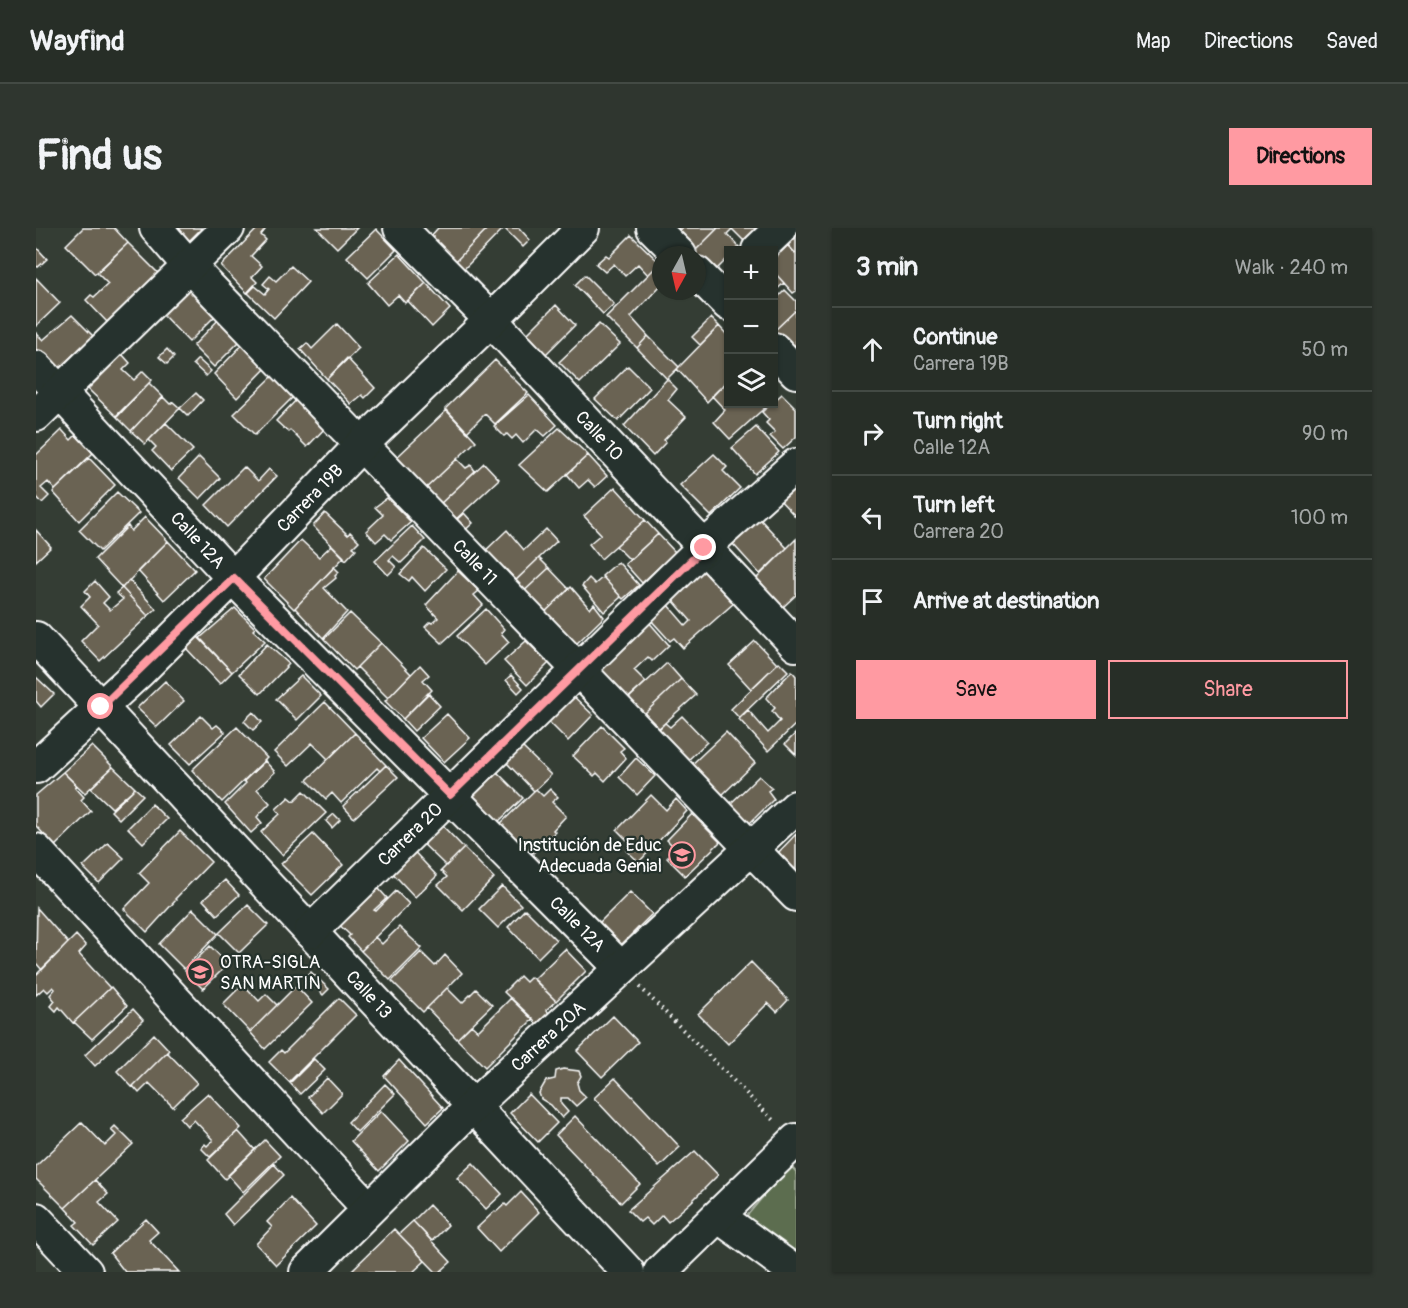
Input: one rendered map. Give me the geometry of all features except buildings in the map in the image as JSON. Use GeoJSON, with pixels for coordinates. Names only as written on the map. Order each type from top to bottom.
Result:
{"type":"FeatureCollection","features":[{"type":"Feature","properties":{"kind":"street","name":"Calle 11"},"geometry":{"type":"LineString","coordinates":[[156,228],[189,266],[796,895]]}},
{"type":"Feature","properties":{"kind":"street"},"geometry":{"type":"LineString","coordinates":[[36,415],[228,228]]}},
{"type":"Feature","properties":{"kind":"street","name":"Calle 10"},"geometry":{"type":"LineString","coordinates":[[400,228],[492,320],[796,645]]}},
{"type":"Feature","properties":{"kind":"street","name":"Carrera 19B"},"geometry":{"type":"LineString","coordinates":[[36,767],[234,578],[362,444],[492,320],[583,228]]}},
{"type":"Feature","properties":{"kind":"street"},"geometry":{"type":"LineString","coordinates":[[653,228],[671,246]]}},
{"type":"Feature","properties":{"kind":"street"},"geometry":{"type":"LineString","coordinates":[[762,246],[782,228]]}},
{"type":"Feature","properties":{"kind":"street","name":"Calle 12A"},"geometry":{"type":"LineString","coordinates":[[36,367],[234,578],[621,968]]}},
{"type":"Feature","properties":{"kind":"street","name":"Carrera 20"},"geometry":{"type":"LineString","coordinates":[[310,932],[704,548],[796,465]]}},
{"type":"Feature","properties":{"kind":"street","name":"Calle 13"},"geometry":{"type":"LineString","coordinates":[[36,638],[628,1272]]}},
{"type":"Feature","properties":{"kind":"street","name":"Carrera 20A"},"geometry":{"type":"LineString","coordinates":[[306,1272],[472,1107],[796,807]]}},
{"type":"Feature","properties":{"kind":"street"},"geometry":{"type":"LineString","coordinates":[[36,850],[368,1209]]}},
{"type":"Feature","properties":{"kind":"street"},"geometry":{"type":"LineString","coordinates":[[660,1272],[796,1142]]}},
{"type":"Feature","properties":{"kind":"street"},"geometry":{"type":"LineString","coordinates":[[718,1216],[795,1272]]}},
{"type":"Feature","properties":{"kind":"street"},"geometry":{"type":"LineString","coordinates":[[36,1220],[86,1272]]}},
{"type":"Feature","properties":{"kind":"path"},"geometry":{"type":"LineString","coordinates":[[621,968],[796,1142]]}},
{"type":"Feature","properties":{"kind":"green space"},"geometry":{"type":"Polygon","coordinates":[[[790,1165],[796,1172],[796,1257],[746,1217],[790,1165]]]}},
{"type":"Feature","properties":{"kind":"place","name":"Institución de Educ Adecuada Genial"},"geometry":{"type":"Point","coordinates":[682,855]}},
{"type":"Feature","properties":{"kind":"place","name":"OTRA-SIGLA SAN MARTIN"},"geometry":{"type":"Point","coordinates":[200,972]}},
{"type":"Feature","properties":{"kind":"route"},"geometry":{"type":"LineString","coordinates":[[101,707],[234,578],[450,795],[704,548]]}}]}
